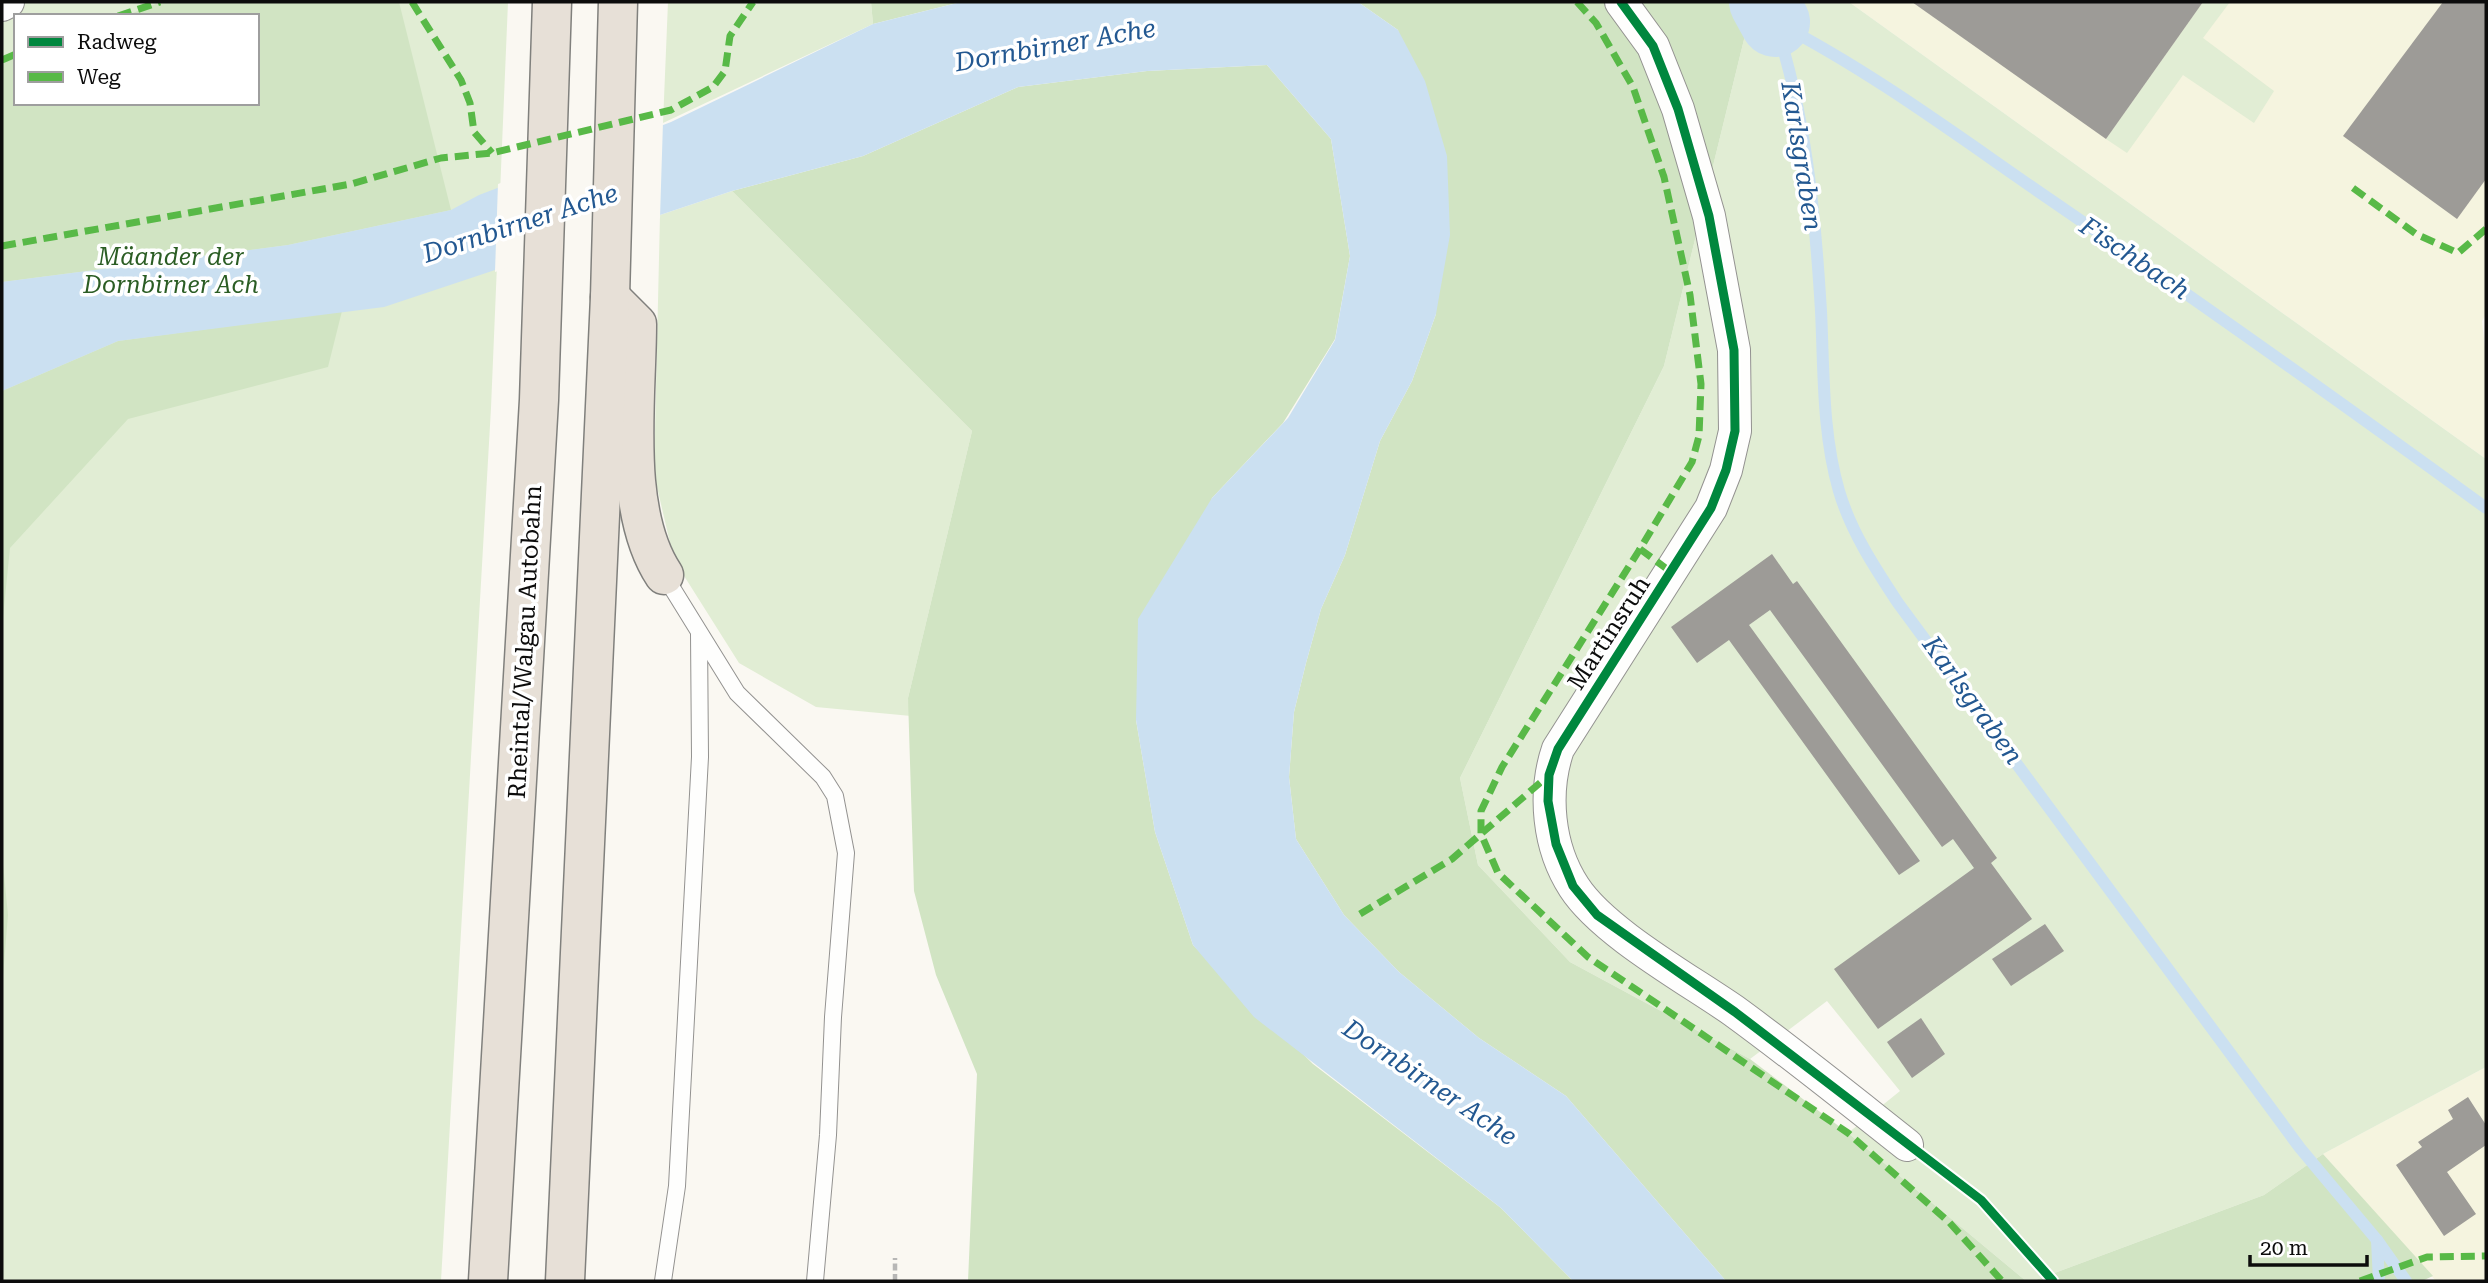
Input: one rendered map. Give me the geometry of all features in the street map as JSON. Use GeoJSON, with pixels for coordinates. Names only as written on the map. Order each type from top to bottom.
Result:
{"type":"FeatureCollection","features":[{"type":"Feature","properties":{"kind":"highway","name":"Rheintal/Walgau Autobahn"},"geometry":{"type":"LineString","coordinates":[[487,1272],[540,400],[552,2]]}},
{"type":"Feature","properties":{"kind":"highway"},"geometry":{"type":"LineString","coordinates":[[565,1281],[621,387],[637,324],[610,297],[618,2]]}},
{"type":"Feature","properties":{"kind":"highway"},"geometry":{"type":"LineString","coordinates":[[621,387],[640,509],[652,556],[664,575]]}},
{"type":"Feature","properties":{"kind":"street"},"geometry":{"type":"LineString","coordinates":[[2,5],[8,2]]}},
{"type":"Feature","properties":{"kind":"street","name":"Martinsruh"},"geometry":{"type":"LineString","coordinates":[[1621,2],[1653,46],[1678,109],[1709,216],[1734,349],[1735,431],[1726,470],[1711,508],[1558,749],[1549,775],[1548,801],[1556,844],[1573,886],[1597,915],[1735,1012],[1907,1145]]}},
{"type":"Feature","properties":{"kind":"lane"},"geometry":{"type":"LineString","coordinates":[[664,575],[737,693],[823,777],[835,796],[846,853],[833,1017],[828,1135],[815,1281]]}},
{"type":"Feature","properties":{"kind":"lane"},"geometry":{"type":"LineString","coordinates":[[663,1281],[678,1158],[700,757],[699,633]]}},
{"type":"Feature","properties":{"kind":"path"},"geometry":{"type":"LineString","coordinates":[[895,1258],[895,1281]]}},
{"type":"Feature","properties":{"kind":"green space","name":"Mäander der Dornbirner Ach"},"geometry":{"type":"Polygon","coordinates":[[[2,2],[508,2],[491,408],[441,1281],[2,1281],[2,2]]]}},
{"type":"Feature","properties":{"kind":"green space"},"geometry":{"type":"Polygon","coordinates":[[[161,2],[399,2],[451,210],[288,245],[2,282],[2,63],[14,59],[14,105],[259,105],[259,14],[130,14],[161,2]]]}},
{"type":"Feature","properties":{"kind":"green space"},"geometry":{"type":"Polygon","coordinates":[[[668,2],[871,2],[873,24],[663,123],[668,2]]]}},
{"type":"Feature","properties":{"kind":"green space"},"geometry":{"type":"Polygon","coordinates":[[[871,2],[961,2],[873,24],[871,2]]]}},
{"type":"Feature","properties":{"kind":"green space"},"geometry":{"type":"Polygon","coordinates":[[[1358,2],[1759,2],[1750,15],[1664,366],[1460,778],[1478,865],[1570,962],[1750,1059],[1848,1133],[2026,1281],[1726,1281],[1566,1096],[1479,1038],[1399,972],[1344,915],[1296,839],[1289,777],[1294,712],[1306,663],[1321,609],[1345,555],[1380,441],[1412,381],[1436,314],[1398,30],[1358,2]]]}},
{"type":"Feature","properties":{"kind":"green space"},"geometry":{"type":"Polygon","coordinates":[[[1759,2],[1849,2],[2486,459],[2486,1067],[2323,1154],[2264,1195],[2033,1281],[2026,1281],[1848,1133],[1900,1091],[1827,1001],[1750,1059],[1570,962],[1478,865],[1460,778],[1664,366],[1750,15],[1759,2]]]}},
{"type":"Feature","properties":{"kind":"green space"},"geometry":{"type":"Polygon","coordinates":[[[1849,2],[2486,2],[2486,314],[2482,321],[2486,357],[2486,459],[1849,2]]]}},
{"type":"Feature","properties":{"kind":"green space"},"geometry":{"type":"Polygon","coordinates":[[[2203,2],[2230,2],[2203,38],[2274,91],[2254,123],[2183,75],[2127,153],[2106,139],[2203,2]]]}},
{"type":"Feature","properties":{"kind":"green space"},"geometry":{"type":"Polygon","coordinates":[[[1267,65],[1331,139],[1350,256],[1335,339],[1283,423],[1212,498],[1136,720],[1155,832],[1193,945],[1313,1064],[1501,1208],[1573,1281],[968,1281],[977,1074],[936,975],[914,891],[908,698],[972,431],[732,191],[863,156],[1018,87],[1147,71],[1267,65]]]}},
{"type":"Feature","properties":{"kind":"green space"},"geometry":{"type":"Polygon","coordinates":[[[732,191],[972,431],[908,698],[911,716],[816,707],[739,663],[674,560],[654,474],[660,215],[732,191]]]}},
{"type":"Feature","properties":{"kind":"green space"},"geometry":{"type":"Polygon","coordinates":[[[342,311],[328,367],[128,419],[10,548],[2,627],[2,391],[118,341],[342,311]]]}},
{"type":"Feature","properties":{"kind":"green space"},"geometry":{"type":"Polygon","coordinates":[[[2,854],[8,915],[2,988],[2,854]]]}},
{"type":"Feature","properties":{"kind":"green space"},"geometry":{"type":"Polygon","coordinates":[[[2486,1067],[2486,1281],[2436,1281],[2323,1154],[2486,1067]]]}},
{"type":"Feature","properties":{"kind":"green space"},"geometry":{"type":"Polygon","coordinates":[[[2323,1154],[2433,1276],[2422,1281],[2033,1281],[2264,1195],[2323,1154]]]}},
{"type":"Feature","properties":{"kind":"water","name":"Dornbirner Ache"},"geometry":{"type":"Polygon","coordinates":[[[961,2],[1358,2],[1398,30],[1425,81],[1447,156],[1450,235],[1436,314],[1412,381],[1380,441],[1345,555],[1321,609],[1306,663],[1294,712],[1289,777],[1296,839],[1344,915],[1399,972],[1479,1038],[1566,1096],[1726,1281],[1573,1281],[1501,1208],[1254,1017],[1193,945],[1155,832],[1136,720],[1138,619],[1212,498],[1288,418],[1335,340],[1350,256],[1331,139],[1267,65],[1147,71],[1018,87],[863,156],[732,191],[384,307],[118,341],[2,391],[2,282],[288,245],[451,210],[479,195],[671,122],[873,24],[961,2]]]}},
{"type":"Feature","properties":{"kind":"pier"},"geometry":{"type":"Polygon","coordinates":[[[663,121],[660,218],[495,272],[498,184],[663,121]]]}},
{"type":"Feature","properties":{"kind":"building"},"geometry":{"type":"Polygon","coordinates":[[[1912,2],[2203,2],[2106,139],[1912,2]]]}},
{"type":"Feature","properties":{"kind":"building"},"geometry":{"type":"Polygon","coordinates":[[[2443,2],[2486,2],[2486,179],[2457,219],[2343,136],[2443,2]]]}},
{"type":"Feature","properties":{"kind":"building"},"geometry":{"type":"Polygon","coordinates":[[[1772,554],[1793,584],[1797,581],[1997,858],[1991,863],[2032,919],[1878,1029],[1834,969],[1974,868],[1953,839],[1942,847],[1770,610],[1749,625],[1920,861],[1899,875],[1729,640],[1697,663],[1671,627],[1772,554]]]}},
{"type":"Feature","properties":{"kind":"building"},"geometry":{"type":"Polygon","coordinates":[[[2045,924],[2064,951],[2011,986],[1992,959],[2045,924]]]}},
{"type":"Feature","properties":{"kind":"building"},"geometry":{"type":"Polygon","coordinates":[[[1921,1018],[1945,1054],[1912,1078],[1887,1042],[1921,1018]]]}},
{"type":"Feature","properties":{"kind":"building"},"geometry":{"type":"Polygon","coordinates":[[[2468,1097],[2486,1125],[2486,1145],[2447,1172],[2476,1214],[2444,1236],[2396,1165],[2422,1147],[2418,1142],[2453,1119],[2448,1110],[2468,1097]]]}},
{"type":"Feature","properties":{"kind":"waterway"},"geometry":{"type":"LineString","coordinates":[[1764,2],[1775,22]]}},
{"type":"Feature","properties":{"kind":"waterway","name":"Karlsgraben"},"geometry":{"type":"LineString","coordinates":[[1775,22],[1786,57],[1802,129],[1812,201],[1829,446],[1839,491],[1857,535],[1898,603],[2300,1148],[2377,1240],[2406,1281]]}},
{"type":"Feature","properties":{"kind":"waterway","name":"Fischbach"},"geometry":{"type":"LineString","coordinates":[[1775,22],[1844,61],[1944,126],[2265,349],[2486,508]]}},
{"type":"Feature","properties":{"kind":"waterway"},"geometry":{"type":"LineString","coordinates":[[2377,1240],[2379,1281]]}},
{"type":"Feature","properties":{"kind":"marked path"},"geometry":{"type":"LineString","coordinates":[[124,14],[160,2]]}},
{"type":"Feature","properties":{"kind":"marked path"},"geometry":{"type":"LineString","coordinates":[[412,2],[461,80],[470,103],[474,132],[492,153]]}},
{"type":"Feature","properties":{"kind":"marked path"},"geometry":{"type":"LineString","coordinates":[[2,246],[351,184],[441,158],[492,153],[671,110],[713,87],[725,71],[730,36],[753,2]]}},
{"type":"Feature","properties":{"kind":"marked path"},"geometry":{"type":"LineString","coordinates":[[1577,2],[1596,23],[1633,87],[1664,177],[1690,295],[1701,384],[1699,436],[1692,462],[1640,549],[1671,572]]}},
{"type":"Feature","properties":{"kind":"marked path"},"geometry":{"type":"LineString","coordinates":[[2,60],[14,55]]}},
{"type":"Feature","properties":{"kind":"marked path"},"geometry":{"type":"LineString","coordinates":[[2353,188],[2416,234],[2458,253],[2486,229]]}},
{"type":"Feature","properties":{"kind":"marked path"},"geometry":{"type":"LineString","coordinates":[[1640,549],[1502,767],[1481,811],[1481,834],[1498,873],[1588,957],[1848,1133],[1949,1222],[2002,1281]]}},
{"type":"Feature","properties":{"kind":"marked path"},"geometry":{"type":"LineString","coordinates":[[1360,914],[1452,859],[1549,775]]}},
{"type":"Feature","properties":{"kind":"marked path"},"geometry":{"type":"LineString","coordinates":[[2360,1281],[2427,1257],[2486,1256]]}},
{"type":"Feature","properties":{"kind":"cycle path"},"geometry":{"type":"LineString","coordinates":[[1621,2],[1653,46],[1678,109],[1709,216],[1734,350],[1735,431],[1726,470],[1711,508],[1558,749],[1549,775],[1548,801],[1556,844],[1573,886],[1597,915],[1735,1012],[1981,1200],[2053,1281]]}}]}
